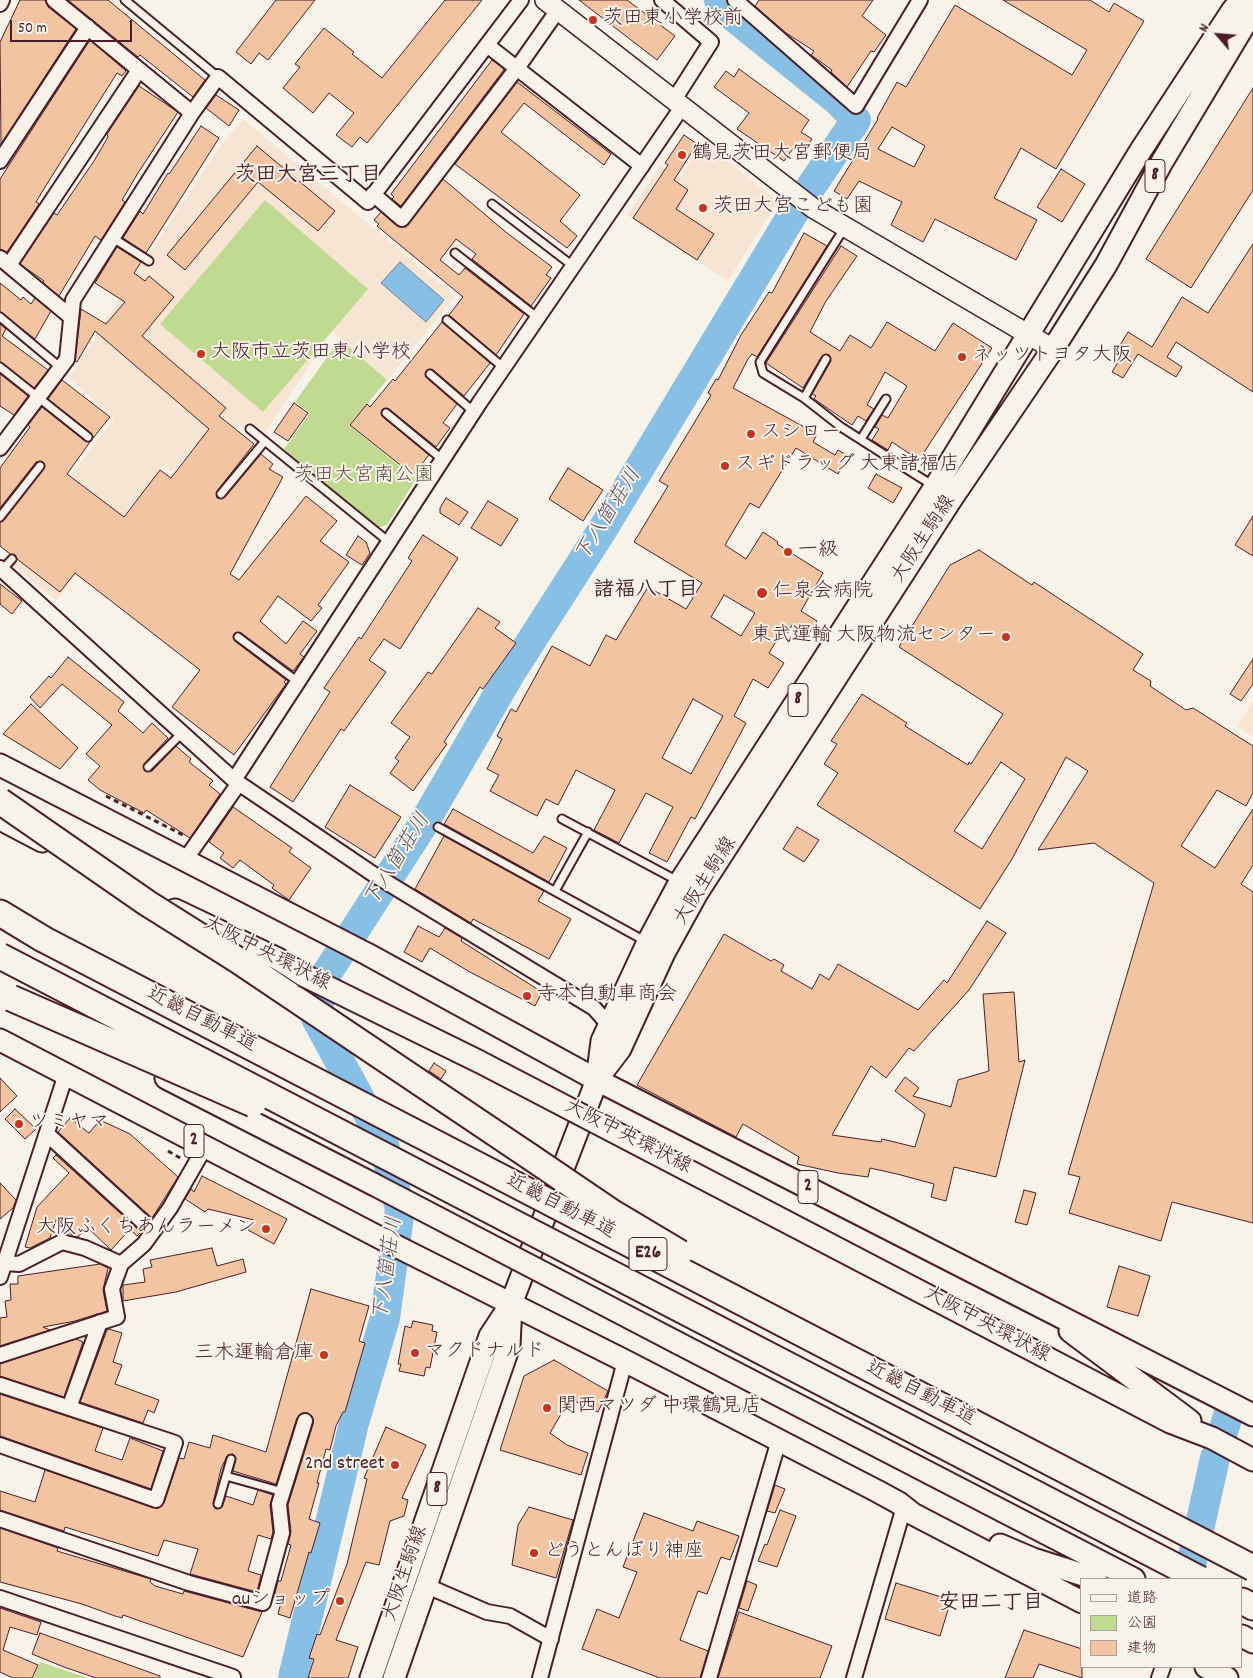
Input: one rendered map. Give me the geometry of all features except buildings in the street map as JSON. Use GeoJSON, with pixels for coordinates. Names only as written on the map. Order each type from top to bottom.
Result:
{"type":"FeatureCollection","features":[{"type":"Feature","properties":{"kind":"highway"},"geometry":{"type":"LineString","coordinates":[[0,802],[613,1213],[705,1268],[950,1401],[1033,1454]]}},
{"type":"Feature","properties":{"kind":"highway"},"geometry":{"type":"LineString","coordinates":[[0,913],[43,939]]}},
{"type":"Feature","properties":{"kind":"highway","name":"近畿自動車道"},"geometry":{"type":"LineString","coordinates":[[0,919],[43,939],[1253,1568]]}},
{"type":"Feature","properties":{"kind":"highway","name":"近畿自動車道"},"geometry":{"type":"LineString","coordinates":[[0,956],[1198,1578]]}},
{"type":"Feature","properties":{"kind":"highway"},"geometry":{"type":"LineString","coordinates":[[0,993],[281,1116],[370,1148]]}},
{"type":"Feature","properties":{"kind":"main road","name":"大阪生駒線"},"geometry":{"type":"LineString","coordinates":[[371,1678],[490,1336],[511,1304],[597,1080],[602,1041],[608,1024],[648,942],[680,882],[935,486],[1141,150],[1241,0]]}},
{"type":"Feature","properties":{"kind":"main road","name":"大阪生駒線"},"geometry":{"type":"LineString","coordinates":[[597,1080],[620,1049],[664,953],[697,894],[952,498],[1053,349],[1106,265],[1162,162],[1246,22],[1250,0]]}},
{"type":"Feature","properties":{"kind":"main road","name":"2"},"geometry":{"type":"LineString","coordinates":[[0,766],[367,954],[597,1080],[1253,1415]]}},
{"type":"Feature","properties":{"kind":"main road"},"geometry":{"type":"LineString","coordinates":[[0,794],[88,867]]}},
{"type":"Feature","properties":{"kind":"main road","name":"大阪中央環状線"},"geometry":{"type":"LineString","coordinates":[[0,819],[88,867],[480,1062],[1170,1422],[1212,1438],[1253,1460]]}},
{"type":"Feature","properties":{"kind":"main road","name":"2"},"geometry":{"type":"LineString","coordinates":[[0,993],[1132,1578]]}},
{"type":"Feature","properties":{"kind":"main road","name":"2"},"geometry":{"type":"LineString","coordinates":[[3,1045],[66,1074],[388,1242],[625,1361],[1080,1601]]}},
{"type":"Feature","properties":{"kind":"main road"},"geometry":{"type":"LineString","coordinates":[[1028,1299],[1212,1438]]}},
{"type":"Feature","properties":{"kind":"main road","name":"大阪生駒線"},"geometry":{"type":"LineString","coordinates":[[394,1678],[510,1346],[511,1304]]}},
{"type":"Feature","properties":{"kind":"main road"},"geometry":{"type":"LineString","coordinates":[[904,1507],[917,1505],[1021,1555],[1093,1578]]}},
{"type":"Feature","properties":{"kind":"main road"},"geometry":{"type":"LineString","coordinates":[[1208,1668],[1227,1678]]}},
{"type":"Feature","properties":{"kind":"street"},"geometry":{"type":"LineString","coordinates":[[0,4],[2,0]]}},
{"type":"Feature","properties":{"kind":"street"},"geometry":{"type":"LineString","coordinates":[[54,0],[192,113]]}},
{"type":"Feature","properties":{"kind":"street"},"geometry":{"type":"LineString","coordinates":[[0,448],[67,359],[73,300],[192,113],[218,77],[368,202],[521,0]]}},
{"type":"Feature","properties":{"kind":"street"},"geometry":{"type":"LineString","coordinates":[[185,860],[442,460],[642,166],[678,103],[711,42],[662,0]]}},
{"type":"Feature","properties":{"kind":"street"},"geometry":{"type":"LineString","coordinates":[[743,3],[856,106],[920,0]]}},
{"type":"Feature","properties":{"kind":"street"},"geometry":{"type":"LineString","coordinates":[[373,194],[402,219],[516,69],[551,5],[814,208],[1053,349]]}},
{"type":"Feature","properties":{"kind":"street"},"geometry":{"type":"LineString","coordinates":[[0,161],[88,27]]}},
{"type":"Feature","properties":{"kind":"street"},"geometry":{"type":"LineString","coordinates":[[487,45],[642,166]]}},
{"type":"Feature","properties":{"kind":"street"},"geometry":{"type":"LineString","coordinates":[[71,317],[5,262],[139,70]]}},
{"type":"Feature","properties":{"kind":"street"},"geometry":{"type":"LineString","coordinates":[[1,569],[237,781],[373,874],[594,1008],[608,1024]]}},
{"type":"Feature","properties":{"kind":"street"},"geometry":{"type":"LineString","coordinates":[[0,1277],[66,1074]]}},
{"type":"Feature","properties":{"kind":"street"},"geometry":{"type":"LineString","coordinates":[[47,1134],[153,1231]]}},
{"type":"Feature","properties":{"kind":"street"},"geometry":{"type":"LineString","coordinates":[[0,1355],[117,1317],[112,1289],[121,1264],[144,1244],[170,1208],[205,1147]]}},
{"type":"Feature","properties":{"kind":"street"},"geometry":{"type":"LineString","coordinates":[[5,1263],[19,1264],[62,1242],[85,1248],[121,1264]]}},
{"type":"Feature","properties":{"kind":"street"},"geometry":{"type":"LineString","coordinates":[[69,1408],[100,1322]]}},
{"type":"Feature","properties":{"kind":"street"},"geometry":{"type":"LineString","coordinates":[[540,1678],[625,1361]]}},
{"type":"Feature","properties":{"kind":"street"},"geometry":{"type":"LineString","coordinates":[[0,1385],[176,1443],[156,1500],[0,1444]]}},
{"type":"Feature","properties":{"kind":"street"},"geometry":{"type":"LineString","coordinates":[[0,1519],[189,1583],[263,1603],[282,1533],[279,1504],[305,1421]]}},
{"type":"Feature","properties":{"kind":"street"},"geometry":{"type":"LineString","coordinates":[[709,1678],[778,1440]]}},
{"type":"Feature","properties":{"kind":"street"},"geometry":{"type":"LineString","coordinates":[[854,1678],[904,1507]]}},
{"type":"Feature","properties":{"kind":"street"},"geometry":{"type":"LineString","coordinates":[[426,1586],[487,1612],[510,1616],[551,1639]]}},
{"type":"Feature","properties":{"kind":"street"},"geometry":{"type":"LineString","coordinates":[[0,1598],[233,1677]]}},
{"type":"Feature","properties":{"kind":"lane"},"geometry":{"type":"LineString","coordinates":[[125,0],[218,77]]}},
{"type":"Feature","properties":{"kind":"lane"},"geometry":{"type":"LineString","coordinates":[[492,204],[573,266]]}},
{"type":"Feature","properties":{"kind":"lane"},"geometry":{"type":"LineString","coordinates":[[845,227],[760,362],[762,373],[804,398],[861,439],[935,486]]}},
{"type":"Feature","properties":{"kind":"lane"},"geometry":{"type":"LineString","coordinates":[[113,238],[149,261]]}},
{"type":"Feature","properties":{"kind":"lane"},"geometry":{"type":"LineString","coordinates":[[455,253],[538,318]]}},
{"type":"Feature","properties":{"kind":"lane"},"geometry":{"type":"LineString","coordinates":[[0,317],[60,368]]}},
{"type":"Feature","properties":{"kind":"lane"},"geometry":{"type":"LineString","coordinates":[[447,320],[504,368]]}},
{"type":"Feature","properties":{"kind":"lane"},"geometry":{"type":"LineString","coordinates":[[804,398],[826,359]]}},
{"type":"Feature","properties":{"kind":"lane"},"geometry":{"type":"LineString","coordinates":[[0,367],[88,437]]}},
{"type":"Feature","properties":{"kind":"lane"},"geometry":{"type":"LineString","coordinates":[[430,374],[474,412]]}},
{"type":"Feature","properties":{"kind":"lane"},"geometry":{"type":"LineString","coordinates":[[861,439],[886,399]]}},
{"type":"Feature","properties":{"kind":"lane"},"geometry":{"type":"LineString","coordinates":[[386,413],[442,460]]}},
{"type":"Feature","properties":{"kind":"lane"},"geometry":{"type":"LineString","coordinates":[[250,430],[389,542]]}},
{"type":"Feature","properties":{"kind":"lane"},"geometry":{"type":"LineString","coordinates":[[221,494],[265,441]]}},
{"type":"Feature","properties":{"kind":"lane"},"geometry":{"type":"LineString","coordinates":[[0,517],[40,466]]}},
{"type":"Feature","properties":{"kind":"lane"},"geometry":{"type":"LineString","coordinates":[[1,569],[12,559]]}},
{"type":"Feature","properties":{"kind":"lane"},"geometry":{"type":"LineString","coordinates":[[238,638],[298,682]]}},
{"type":"Feature","properties":{"kind":"lane"},"geometry":{"type":"LineString","coordinates":[[148,767],[182,732]]}},
{"type":"Feature","properties":{"kind":"lane"},"geometry":{"type":"LineString","coordinates":[[562,819],[680,882]]}},
{"type":"Feature","properties":{"kind":"lane"},"geometry":{"type":"LineString","coordinates":[[438,826],[648,942]]}},
{"type":"Feature","properties":{"kind":"lane"},"geometry":{"type":"LineString","coordinates":[[555,891],[588,832]]}},
{"type":"Feature","properties":{"kind":"lane"},"geometry":{"type":"LineString","coordinates":[[218,1504],[232,1459]]}},
{"type":"Feature","properties":{"kind":"lane"},"geometry":{"type":"LineString","coordinates":[[226,1476],[283,1492]]}},
{"type":"Feature","properties":{"kind":"shaded area","name":"大阪市立茨田東小学校"},"geometry":{"type":"Polygon","coordinates":[[[243,119],[455,296],[387,380],[332,331],[259,442],[239,423],[208,451],[196,442],[173,473],[163,465],[56,601],[6,559],[114,419],[69,377],[218,149],[243,119]]]}},
{"type":"Feature","properties":{"kind":"shaded area","name":"茨田大宮こども園"},"geometry":{"type":"Polygon","coordinates":[[[703,142],[778,201],[728,281],[627,215],[660,166],[680,178],[703,142]]]}},
{"type":"Feature","properties":{"kind":"shaded area"},"geometry":{"type":"Polygon","coordinates":[[[1253,701],[1253,737],[1237,726],[1253,701]]]}},
{"type":"Feature","properties":{"kind":"green space"},"geometry":{"type":"Polygon","coordinates":[[[265,200],[368,289],[263,412],[160,324],[265,200]]]}},
{"type":"Feature","properties":{"kind":"green space","name":"茨田大宮南公園"},"geometry":{"type":"Polygon","coordinates":[[[340,339],[387,380],[349,425],[416,479],[387,525],[377,528],[284,449],[310,413],[295,402],[340,339]]]}},
{"type":"Feature","properties":{"kind":"green space"},"geometry":{"type":"Polygon","coordinates":[[[40,1662],[88,1678],[33,1678],[40,1662]]]}},
{"type":"Feature","properties":{"kind":"water"},"geometry":{"type":"Polygon","coordinates":[[[400,262],[444,300],[426,322],[381,283],[400,262]]]}},
{"type":"Feature","properties":{"kind":"waterway","name":"下八箇荘川"},"geometry":{"type":"LineString","coordinates":[[293,1678],[354,1423],[385,1318],[400,1209],[383,1141],[316,1018],[325,976],[422,826],[510,674],[601,532],[794,212],[856,120],[838,101],[729,13],[719,0]]}},
{"type":"Feature","properties":{"kind":"waterway"},"geometry":{"type":"LineString","coordinates":[[1223,1432],[1229,1413]]}},
{"type":"Feature","properties":{"kind":"waterway"},"geometry":{"type":"LineString","coordinates":[[1188,1578],[1215,1458]]}},
{"type":"Feature","properties":{"kind":"place","name":"茨田東小学校前"},"geometry":{"type":"Point","coordinates":[593,20]}},
{"type":"Feature","properties":{"kind":"place","name":"鶴見茨田大宮郵便局"},"geometry":{"type":"Point","coordinates":[682,155]}},
{"type":"Feature","properties":{"kind":"place","name":"茨田大宮こども園"},"geometry":{"type":"Point","coordinates":[703,208]}},
{"type":"Feature","properties":{"kind":"place","name":"大阪市立茨田東小学校"},"geometry":{"type":"Point","coordinates":[201,354]}},
{"type":"Feature","properties":{"kind":"place","name":"ネッツトヨタ大阪"},"geometry":{"type":"Point","coordinates":[962,357]}},
{"type":"Feature","properties":{"kind":"place","name":"スシロー"},"geometry":{"type":"Point","coordinates":[751,434]}},
{"type":"Feature","properties":{"kind":"place","name":"スギドラッグ 大東諸福店"},"geometry":{"type":"Point","coordinates":[725,466]}},
{"type":"Feature","properties":{"kind":"place","name":"一級"},"geometry":{"type":"Point","coordinates":[788,552]}},
{"type":"Feature","properties":{"kind":"place","name":"仁泉会病院"},"geometry":{"type":"Point","coordinates":[762,593]}},
{"type":"Feature","properties":{"kind":"place","name":"東武運輸 大阪物流センター"},"geometry":{"type":"Point","coordinates":[1006,637]}},
{"type":"Feature","properties":{"kind":"place","name":"寺本自動車商会"},"geometry":{"type":"Point","coordinates":[527,996]}},
{"type":"Feature","properties":{"kind":"place","name":"ツミヤマ"},"geometry":{"type":"Point","coordinates":[19,1124]}},
{"type":"Feature","properties":{"kind":"place","name":"大阪ふくちあんラーメン"},"geometry":{"type":"Point","coordinates":[266,1229]}},
{"type":"Feature","properties":{"kind":"place","name":"マクドナルド"},"geometry":{"type":"Point","coordinates":[415,1353]}},
{"type":"Feature","properties":{"kind":"place","name":"三木運輸倉庫"},"geometry":{"type":"Point","coordinates":[324,1355]}},
{"type":"Feature","properties":{"kind":"place","name":"関西マツダ 中環鶴見店"},"geometry":{"type":"Point","coordinates":[547,1408]}},
{"type":"Feature","properties":{"kind":"place","name":"2nd street"},"geometry":{"type":"Point","coordinates":[395,1465]}},
{"type":"Feature","properties":{"kind":"place","name":"どうとんぼり神座"},"geometry":{"type":"Point","coordinates":[534,1553]}},
{"type":"Feature","properties":{"kind":"place","name":"auショップ"},"geometry":{"type":"Point","coordinates":[340,1601]}},
{"type":"Feature","properties":{"kind":"district","name":"茨田大宮三丁目"},"geometry":{"type":"Point","coordinates":[308,177]}},
{"type":"Feature","properties":{"kind":"district","name":"諸福八丁目"},"geometry":{"type":"Point","coordinates":[646,592]}},
{"type":"Feature","properties":{"kind":"district","name":"安田二丁目"},"geometry":{"type":"Point","coordinates":[991,1605]}}]}
